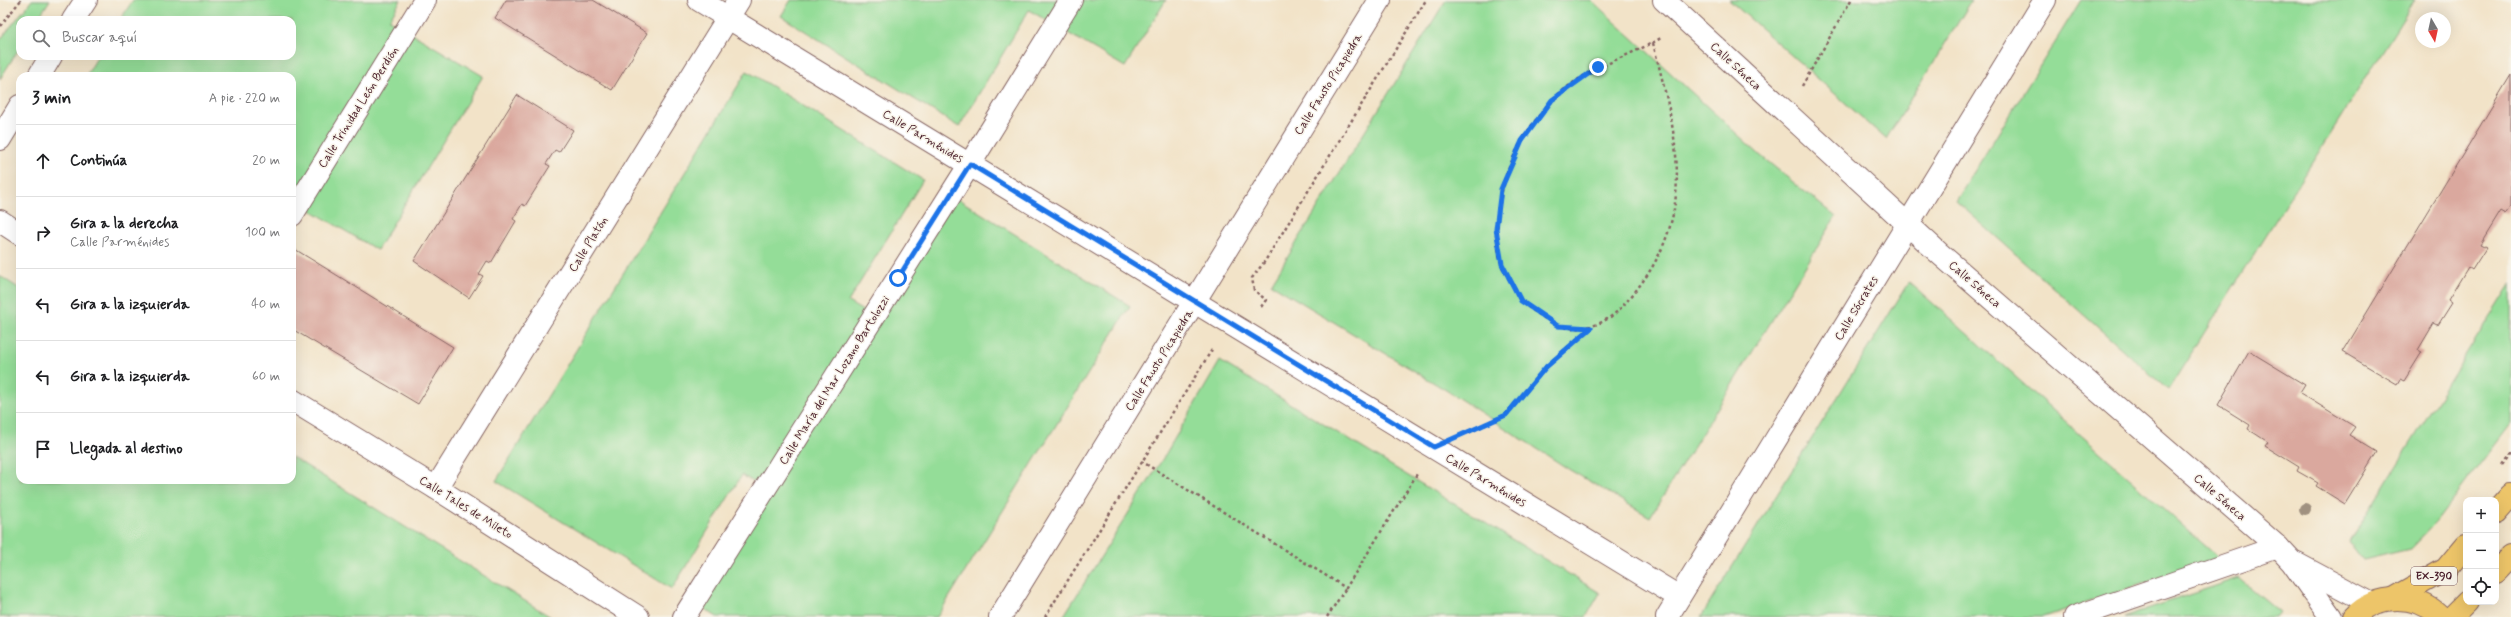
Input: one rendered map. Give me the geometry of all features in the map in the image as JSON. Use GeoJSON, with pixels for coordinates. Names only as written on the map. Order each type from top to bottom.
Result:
{"type":"FeatureCollection","features":[{"type":"Feature","properties":{"kind":"main road"},"geometry":{"type":"LineString","coordinates":[[2499,509],[2511,495]]}},
{"type":"Feature","properties":{"kind":"main road","name":"EX-390"},"geometry":{"type":"LineString","coordinates":[[2354,617],[2372,604],[2395,598],[2446,569],[2463,549]]}},
{"type":"Feature","properties":{"kind":"main road"},"geometry":{"type":"LineString","coordinates":[[2499,569],[2511,556]]}},
{"type":"Feature","properties":{"kind":"main road","name":"EX-390"},"geometry":{"type":"LineString","coordinates":[[2395,598],[2418,602],[2434,610],[2440,617]]}},
{"type":"Feature","properties":{"kind":"main road"},"geometry":{"type":"LineString","coordinates":[[2452,617],[2464,605]]}},
{"type":"Feature","properties":{"kind":"street"},"geometry":{"type":"LineString","coordinates":[[76,16],[86,0]]}},
{"type":"Feature","properties":{"kind":"street","name":"Calle Trinidad León Berdión"},"geometry":{"type":"LineString","coordinates":[[296,208],[424,0]]}},
{"type":"Feature","properties":{"kind":"street","name":"Calle Parménides"},"geometry":{"type":"LineString","coordinates":[[699,0],[733,9],[970,164],[1679,597]]}},
{"type":"Feature","properties":{"kind":"street","name":"Calle María del Mar Lozano Bartolozzi"},"geometry":{"type":"LineString","coordinates":[[684,617],[970,164],[1071,0]]}},
{"type":"Feature","properties":{"kind":"street","name":"Calle Fausto Picapiedra"},"geometry":{"type":"LineString","coordinates":[[1000,617],[1380,0]]}},
{"type":"Feature","properties":{"kind":"street","name":"Calle Séneca"},"geometry":{"type":"LineString","coordinates":[[1664,0],[1908,224],[2285,554],[2372,604]]}},
{"type":"Feature","properties":{"kind":"street","name":"Calle Sócrates"},"geometry":{"type":"LineString","coordinates":[[1667,617],[2045,0]]}},
{"type":"Feature","properties":{"kind":"street","name":"Calle Platón"},"geometry":{"type":"LineString","coordinates":[[436,488],[733,9]]}},
{"type":"Feature","properties":{"kind":"street"},"geometry":{"type":"LineString","coordinates":[[41,72],[49,60]]}},
{"type":"Feature","properties":{"kind":"street"},"geometry":{"type":"LineString","coordinates":[[0,139],[16,113]]}},
{"type":"Feature","properties":{"kind":"street"},"geometry":{"type":"LineString","coordinates":[[1,222],[16,231]]}},
{"type":"Feature","properties":{"kind":"street","name":"Calle Tales de Mileto"},"geometry":{"type":"LineString","coordinates":[[296,402],[436,488],[638,617]]}},
{"type":"Feature","properties":{"kind":"street"},"geometry":{"type":"LineString","coordinates":[[2075,617],[2285,554]]}},
{"type":"Feature","properties":{"kind":"street","name":"Calle Séneca"},"geometry":{"type":"LineString","coordinates":[[2285,554],[2332,617]]}},
{"type":"Feature","properties":{"kind":"path"},"geometry":{"type":"LineString","coordinates":[[0,26],[21,0]]}},
{"type":"Feature","properties":{"kind":"path"},"geometry":{"type":"LineString","coordinates":[[1787,113],[1851,0]]}},
{"type":"Feature","properties":{"kind":"path"},"geometry":{"type":"LineString","coordinates":[[1591,328],[1558,326],[1521,301],[1502,264],[1496,229],[1501,189],[1522,141],[1552,100],[1598,67],[1653,43],[1688,22]]}},
{"type":"Feature","properties":{"kind":"path"},"geometry":{"type":"LineString","coordinates":[[1327,617],[1434,447],[1506,415],[1546,367],[1591,328],[1618,313],[1640,287],[1665,244],[1675,211],[1678,154],[1669,105],[1653,43]]}},
{"type":"Feature","properties":{"kind":"path"},"geometry":{"type":"LineString","coordinates":[[1141,461],[1346,588]]}},
{"type":"Feature","properties":{"kind":"green space"},"geometry":{"type":"Polygon","coordinates":[[[32,0],[50,0],[40,16],[19,16],[32,0]]]}},
{"type":"Feature","properties":{"kind":"green space"},"geometry":{"type":"Polygon","coordinates":[[[133,0],[401,0],[389,20],[483,76],[377,250],[296,201],[296,72],[88,72],[96,60],[296,60],[296,16],[123,16],[133,0]]]}},
{"type":"Feature","properties":{"kind":"green space"},"geometry":{"type":"Polygon","coordinates":[[[791,0],[1166,0],[1125,67],[1029,10],[959,127],[781,16],[791,0]]]}},
{"type":"Feature","properties":{"kind":"green space"},"geometry":{"type":"Polygon","coordinates":[[[1446,0],[1591,0],[1761,156],[1836,217],[1650,517],[1570,470],[1449,392],[1271,284],[1446,0]]]}},
{"type":"Feature","properties":{"kind":"green space"},"geometry":{"type":"Polygon","coordinates":[[[1729,0],[1972,0],[1886,139],[1729,0]]]}},
{"type":"Feature","properties":{"kind":"green space"},"geometry":{"type":"Polygon","coordinates":[[[2081,0],[2415,0],[2168,390],[1956,201],[2081,0]]]}},
{"type":"Feature","properties":{"kind":"green space"},"geometry":{"type":"Polygon","coordinates":[[[16,20],[16,53],[0,79],[0,40],[16,20]]]}},
{"type":"Feature","properties":{"kind":"green space"},"geometry":{"type":"Polygon","coordinates":[[[747,71],[923,180],[848,302],[878,320],[955,197],[1130,306],[937,617],[717,617],[700,606],[771,493],[742,475],[672,589],[496,481],[747,71]]]}},
{"type":"Feature","properties":{"kind":"green space"},"geometry":{"type":"Polygon","coordinates":[[[0,276],[16,286],[16,484],[296,484],[296,459],[551,617],[0,617],[0,276]]]}},
{"type":"Feature","properties":{"kind":"green space"},"geometry":{"type":"Polygon","coordinates":[[[1909,282],[2219,558],[2044,617],[1701,617],[1909,282]]]}},
{"type":"Feature","properties":{"kind":"green space"},"geometry":{"type":"Polygon","coordinates":[[[2511,283],[2511,423],[2436,522],[2410,549],[2363,560],[2349,542],[2511,283]]]}},
{"type":"Feature","properties":{"kind":"green space"},"geometry":{"type":"Polygon","coordinates":[[[1220,361],[1600,593],[1586,617],[1063,617],[1165,455],[1220,361]]]}},
{"type":"Feature","properties":{"kind":"green space"},"geometry":{"type":"Polygon","coordinates":[[[2239,578],[2280,612],[2276,617],[2123,617],[2239,578]]]}},
{"type":"Feature","properties":{"kind":"building"},"geometry":{"type":"Polygon","coordinates":[[[506,0],[593,0],[647,33],[612,90],[495,18],[506,0]]]}},
{"type":"Feature","properties":{"kind":"building"},"geometry":{"type":"Polygon","coordinates":[[[2511,75],[2511,206],[2506,214],[2501,211],[2480,245],[2486,248],[2472,270],[2468,267],[2448,300],[2452,303],[2438,325],[2434,323],[2418,350],[2422,352],[2404,381],[2400,379],[2397,384],[2343,352],[2511,75]]]}},
{"type":"Feature","properties":{"kind":"building"},"geometry":{"type":"Polygon","coordinates":[[[517,95],[573,130],[559,152],[555,150],[546,164],[550,166],[525,206],[522,204],[513,219],[516,221],[491,263],[487,261],[479,274],[483,276],[469,298],[414,261],[517,95]]]}},
{"type":"Feature","properties":{"kind":"building"},"geometry":{"type":"Polygon","coordinates":[[[296,250],[453,347],[418,404],[296,331],[296,250]]]}},
{"type":"Feature","properties":{"kind":"building"},"geometry":{"type":"Polygon","coordinates":[[[2249,351],[2305,385],[2300,393],[2355,427],[2349,435],[2377,452],[2345,504],[2316,486],[2318,483],[2297,471],[2299,467],[2265,446],[2268,442],[2248,429],[2250,425],[2218,405],[2249,351]]]}},
{"type":"Feature","properties":{"kind":"route"},"geometry":{"type":"LineString","coordinates":[[898,278],[970,164],[1434,447],[1506,415],[1546,367],[1591,328],[1558,326],[1521,301],[1502,264],[1496,229],[1501,189],[1522,141],[1552,100],[1598,67]]}}]}
